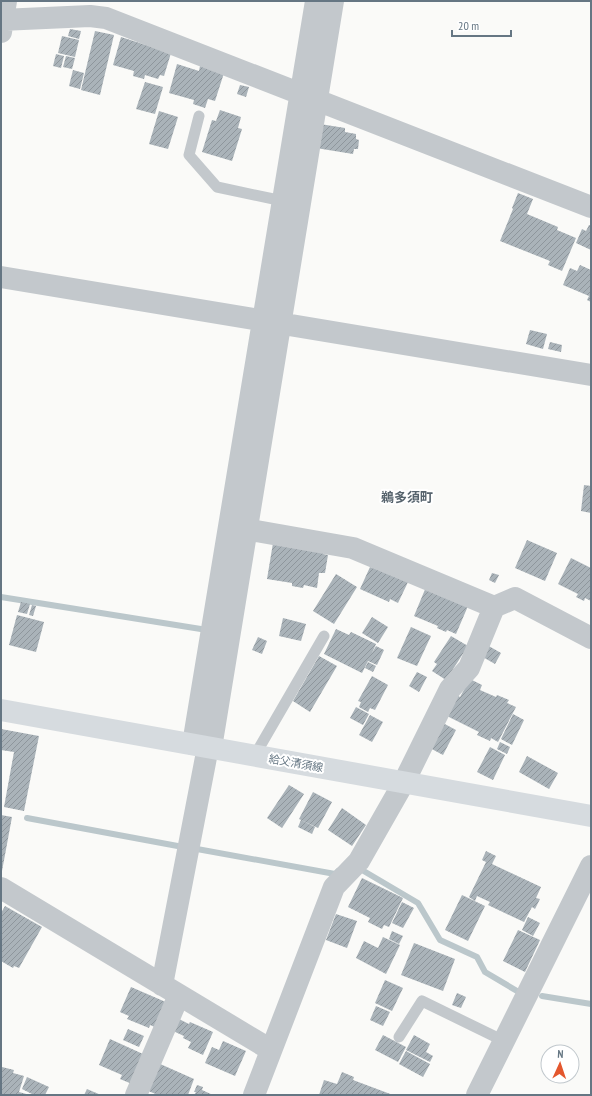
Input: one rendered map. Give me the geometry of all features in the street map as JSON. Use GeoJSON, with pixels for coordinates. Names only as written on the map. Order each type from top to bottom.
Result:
{"type":"FeatureCollection","features":[{"type":"Feature","properties":{"kind":"main road","name":"給父清須線"},"geometry":{"type":"LineString","coordinates":[[1,710],[591,816]]}},
{"type":"Feature","properties":{"kind":"street"},"geometry":{"type":"LineString","coordinates":[[136,1095],[171,990],[204,746],[238,528],[309,97],[316,1]]}},
{"type":"Feature","properties":{"kind":"street"},"geometry":{"type":"LineString","coordinates":[[272,322],[283,201],[333,1]]}},
{"type":"Feature","properties":{"kind":"street"},"geometry":{"type":"LineString","coordinates":[[3,18],[90,16],[106,18],[591,207]]}},
{"type":"Feature","properties":{"kind":"street"},"geometry":{"type":"LineString","coordinates":[[1,277],[591,375]]}},
{"type":"Feature","properties":{"kind":"street"},"geometry":{"type":"LineString","coordinates":[[238,528],[353,548],[494,607]]}},
{"type":"Feature","properties":{"kind":"street"},"geometry":{"type":"LineString","coordinates":[[254,1095],[334,887],[359,861],[404,782],[450,689],[469,668],[494,607],[515,598],[591,638]]}},
{"type":"Feature","properties":{"kind":"street"},"geometry":{"type":"LineString","coordinates":[[477,1095],[591,866]]}},
{"type":"Feature","properties":{"kind":"street"},"geometry":{"type":"LineString","coordinates":[[1,888],[271,1050]]}},
{"type":"Feature","properties":{"kind":"lane"},"geometry":{"type":"LineString","coordinates":[[199,116],[189,155],[217,188],[283,201]]}},
{"type":"Feature","properties":{"kind":"lane"},"geometry":{"type":"LineString","coordinates":[[255,755],[324,636]]}},
{"type":"Feature","properties":{"kind":"lane"},"geometry":{"type":"LineString","coordinates":[[399,1037],[422,1001],[504,1041]]}},
{"type":"Feature","properties":{"kind":"building"},"geometry":{"type":"Polygon","coordinates":[[[70,29],[81,31],[79,39],[68,36],[70,29]]]}},
{"type":"Feature","properties":{"kind":"building"},"geometry":{"type":"Polygon","coordinates":[[[95,31],[114,35],[100,95],[81,90],[95,31]]]}},
{"type":"Feature","properties":{"kind":"building"},"geometry":{"type":"Polygon","coordinates":[[[62,36],[79,40],[75,57],[58,53],[62,36]]]}},
{"type":"Feature","properties":{"kind":"building"},"geometry":{"type":"Polygon","coordinates":[[[121,37],[171,53],[164,76],[160,75],[158,79],[145,75],[144,79],[133,76],[134,71],[113,65],[121,37]]]}},
{"type":"Feature","properties":{"kind":"building"},"geometry":{"type":"Polygon","coordinates":[[[56,54],[64,56],[61,68],[53,66],[56,54]]]}},
{"type":"Feature","properties":{"kind":"building"},"geometry":{"type":"Polygon","coordinates":[[[66,56],[75,58],[72,69],[63,67],[66,56]]]}},
{"type":"Feature","properties":{"kind":"building"},"geometry":{"type":"Polygon","coordinates":[[[177,64],[199,71],[200,66],[224,73],[215,101],[208,99],[205,108],[193,104],[194,100],[169,93],[177,64]]]}},
{"type":"Feature","properties":{"kind":"building"},"geometry":{"type":"Polygon","coordinates":[[[73,70],[84,73],[80,89],[69,86],[73,70]]]}},
{"type":"Feature","properties":{"kind":"building"},"geometry":{"type":"Polygon","coordinates":[[[145,82],[163,87],[155,114],[136,109],[145,82]]]}},
{"type":"Feature","properties":{"kind":"building"},"geometry":{"type":"Polygon","coordinates":[[[240,85],[249,87],[246,97],[237,94],[240,85]]]}},
{"type":"Feature","properties":{"kind":"building"},"geometry":{"type":"Polygon","coordinates":[[[220,110],[241,117],[238,128],[242,129],[232,161],[202,152],[212,120],[216,121],[220,110]]]}},
{"type":"Feature","properties":{"kind":"building"},"geometry":{"type":"Polygon","coordinates":[[[159,111],[178,117],[168,149],[149,144],[159,111]]]}},
{"type":"Feature","properties":{"kind":"building"},"geometry":{"type":"Polygon","coordinates":[[[320,124],[345,128],[345,132],[356,134],[356,139],[359,140],[358,149],[354,149],[353,154],[316,148],[320,124]]]}},
{"type":"Feature","properties":{"kind":"building"},"geometry":{"type":"Polygon","coordinates":[[[518,193],[533,199],[527,214],[558,227],[557,230],[576,238],[562,271],[548,265],[550,261],[500,241],[518,193]]]}},
{"type":"Feature","properties":{"kind":"building"},"geometry":{"type":"Polygon","coordinates":[[[589,225],[591,225],[591,250],[576,243],[582,229],[586,231],[589,225]]]}},
{"type":"Feature","properties":{"kind":"building"},"geometry":{"type":"Polygon","coordinates":[[[580,265],[591,270],[591,302],[587,300],[589,296],[563,285],[570,268],[577,271],[580,265]]]}},
{"type":"Feature","properties":{"kind":"building"},"geometry":{"type":"Polygon","coordinates":[[[530,330],[547,334],[543,349],[526,344],[530,330]]]}},
{"type":"Feature","properties":{"kind":"building"},"geometry":{"type":"Polygon","coordinates":[[[550,342],[562,345],[561,352],[548,349],[550,342]]]}},
{"type":"Feature","properties":{"kind":"building"},"geometry":{"type":"Polygon","coordinates":[[[584,485],[591,486],[591,513],[581,511],[584,485]]]}},
{"type":"Feature","properties":{"kind":"building"},"geometry":{"type":"Polygon","coordinates":[[[527,540],[557,553],[545,581],[515,568],[527,540]]]}},
{"type":"Feature","properties":{"kind":"building"},"geometry":{"type":"Polygon","coordinates":[[[273,543],[323,551],[323,554],[328,555],[325,573],[319,573],[317,588],[304,585],[303,588],[292,586],[292,583],[267,579],[273,543]]]}},
{"type":"Feature","properties":{"kind":"building"},"geometry":{"type":"Polygon","coordinates":[[[571,558],[591,568],[591,601],[585,598],[584,601],[576,597],[578,594],[558,584],[571,558]]]}},
{"type":"Feature","properties":{"kind":"building"},"geometry":{"type":"Polygon","coordinates":[[[370,567],[409,580],[398,603],[390,599],[389,602],[360,589],[370,567]]]}},
{"type":"Feature","properties":{"kind":"building"},"geometry":{"type":"Polygon","coordinates":[[[492,573],[499,575],[495,583],[489,580],[492,573]]]}},
{"type":"Feature","properties":{"kind":"building"},"geometry":{"type":"Polygon","coordinates":[[[336,574],[357,587],[334,624],[313,611],[336,574]]]}},
{"type":"Feature","properties":{"kind":"building"},"geometry":{"type":"Polygon","coordinates":[[[426,587],[468,606],[456,634],[447,630],[446,632],[437,628],[438,626],[414,616],[426,587]]]}},
{"type":"Feature","properties":{"kind":"building"},"geometry":{"type":"Polygon","coordinates":[[[21,602],[30,604],[27,614],[18,612],[21,602]]]}},
{"type":"Feature","properties":{"kind":"building"},"geometry":{"type":"Polygon","coordinates":[[[32,605],[36,606],[33,616],[29,615],[32,605]]]}},
{"type":"Feature","properties":{"kind":"building"},"geometry":{"type":"Polygon","coordinates":[[[17,615],[44,622],[36,652],[9,645],[17,615]]]}},
{"type":"Feature","properties":{"kind":"building"},"geometry":{"type":"Polygon","coordinates":[[[372,617],[388,627],[378,643],[362,633],[372,617]]]}},
{"type":"Feature","properties":{"kind":"building"},"geometry":{"type":"Polygon","coordinates":[[[283,618],[306,624],[301,641],[279,636],[283,618]]]}},
{"type":"Feature","properties":{"kind":"building"},"geometry":{"type":"Polygon","coordinates":[[[411,627],[431,636],[417,666],[397,658],[411,627]]]}},
{"type":"Feature","properties":{"kind":"building"},"geometry":{"type":"Polygon","coordinates":[[[336,629],[349,635],[351,632],[376,644],[372,653],[376,646],[384,650],[377,665],[368,661],[362,673],[324,654],[336,629]]]}},
{"type":"Feature","properties":{"kind":"building"},"geometry":{"type":"Polygon","coordinates":[[[451,636],[468,646],[446,680],[432,671],[437,664],[434,662],[451,636]]]}},
{"type":"Feature","properties":{"kind":"building"},"geometry":{"type":"Polygon","coordinates":[[[258,637],[267,641],[262,654],[252,650],[258,637]]]}},
{"type":"Feature","properties":{"kind":"building"},"geometry":{"type":"Polygon","coordinates":[[[487,645],[501,653],[495,664],[481,656],[487,645]]]}},
{"type":"Feature","properties":{"kind":"building"},"geometry":{"type":"Polygon","coordinates":[[[319,656],[337,666],[310,712],[293,701],[319,656]]]}},
{"type":"Feature","properties":{"kind":"building"},"geometry":{"type":"Polygon","coordinates":[[[368,662],[376,666],[373,672],[365,668],[368,662]]]}},
{"type":"Feature","properties":{"kind":"building"},"geometry":{"type":"Polygon","coordinates":[[[417,672],[427,677],[419,692],[409,686],[417,672]]]}},
{"type":"Feature","properties":{"kind":"building"},"geometry":{"type":"Polygon","coordinates":[[[372,676],[388,685],[375,710],[370,708],[368,712],[359,707],[361,702],[358,701],[372,676]]]}},
{"type":"Feature","properties":{"kind":"building"},"geometry":{"type":"Polygon","coordinates":[[[470,679],[482,685],[480,690],[496,697],[497,695],[509,700],[507,703],[516,707],[498,742],[491,738],[490,741],[477,735],[479,732],[445,715],[455,694],[460,697],[470,679]]]}},
{"type":"Feature","properties":{"kind":"building"},"geometry":{"type":"Polygon","coordinates":[[[356,707],[369,714],[363,725],[350,718],[356,707]]]}},
{"type":"Feature","properties":{"kind":"building"},"geometry":{"type":"Polygon","coordinates":[[[513,714],[524,720],[512,745],[501,739],[513,714]]]}},
{"type":"Feature","properties":{"kind":"building"},"geometry":{"type":"Polygon","coordinates":[[[370,715],[383,722],[372,742],[359,735],[370,715]]]}},
{"type":"Feature","properties":{"kind":"building"},"geometry":{"type":"Polygon","coordinates":[[[441,722],[456,730],[443,755],[428,747],[441,722]]]}},
{"type":"Feature","properties":{"kind":"building"},"geometry":{"type":"Polygon","coordinates":[[[1,729],[39,736],[24,811],[4,807],[14,752],[1,750],[1,729]]]}},
{"type":"Feature","properties":{"kind":"building"},"geometry":{"type":"Polygon","coordinates":[[[500,742],[510,747],[507,754],[497,749],[500,742]]]}},
{"type":"Feature","properties":{"kind":"building"},"geometry":{"type":"Polygon","coordinates":[[[490,747],[505,755],[493,780],[477,772],[490,747]]]}},
{"type":"Feature","properties":{"kind":"building"},"geometry":{"type":"Polygon","coordinates":[[[527,756],[558,773],[549,789],[519,772],[527,756]]]}},
{"type":"Feature","properties":{"kind":"building"},"geometry":{"type":"Polygon","coordinates":[[[289,785],[304,794],[282,828],[267,818],[289,785]]]}},
{"type":"Feature","properties":{"kind":"building"},"geometry":{"type":"Polygon","coordinates":[[[313,792],[332,802],[318,828],[299,819],[313,792]]]}},
{"type":"Feature","properties":{"kind":"building"},"geometry":{"type":"Polygon","coordinates":[[[342,808],[366,825],[352,846],[328,830],[342,808]]]}},
{"type":"Feature","properties":{"kind":"building"},"geometry":{"type":"Polygon","coordinates":[[[1,815],[12,817],[2,871],[1,871],[1,815]]]}},
{"type":"Feature","properties":{"kind":"building"},"geometry":{"type":"Polygon","coordinates":[[[301,820],[315,827],[312,834],[298,827],[301,820]]]}},
{"type":"Feature","properties":{"kind":"building"},"geometry":{"type":"Polygon","coordinates":[[[486,851],[496,856],[492,864],[541,887],[536,898],[540,899],[535,909],[532,907],[524,922],[488,905],[490,902],[477,896],[475,901],[469,897],[486,862],[482,860],[486,851]]]}},
{"type":"Feature","properties":{"kind":"building"},"geometry":{"type":"Polygon","coordinates":[[[362,878],[403,898],[389,927],[384,925],[382,929],[368,922],[370,918],[348,907],[362,878]]]}},
{"type":"Feature","properties":{"kind":"building"},"geometry":{"type":"Polygon","coordinates":[[[462,895],[485,906],[468,941],[445,930],[462,895]]]}},
{"type":"Feature","properties":{"kind":"building"},"geometry":{"type":"Polygon","coordinates":[[[402,902],[414,908],[403,928],[392,923],[402,902]]]}},
{"type":"Feature","properties":{"kind":"building"},"geometry":{"type":"Polygon","coordinates":[[[5,906],[42,927],[19,968],[14,966],[13,968],[1,961],[1,913],[5,906]]]}},
{"type":"Feature","properties":{"kind":"building"},"geometry":{"type":"Polygon","coordinates":[[[336,914],[357,921],[347,948],[326,940],[336,914]]]}},
{"type":"Feature","properties":{"kind":"building"},"geometry":{"type":"Polygon","coordinates":[[[528,917],[540,923],[533,936],[522,930],[528,917]]]}},
{"type":"Feature","properties":{"kind":"building"},"geometry":{"type":"Polygon","coordinates":[[[518,930],[540,940],[525,972],[503,961],[518,930]]]}},
{"type":"Feature","properties":{"kind":"building"},"geometry":{"type":"Polygon","coordinates":[[[392,931],[403,936],[399,944],[389,939],[392,931]]]}},
{"type":"Feature","properties":{"kind":"building"},"geometry":{"type":"Polygon","coordinates":[[[383,937],[400,945],[386,974],[356,958],[364,941],[378,948],[383,937]]]}},
{"type":"Feature","properties":{"kind":"building"},"geometry":{"type":"Polygon","coordinates":[[[414,943],[455,959],[443,991],[401,975],[414,943]]]}},
{"type":"Feature","properties":{"kind":"building"},"geometry":{"type":"Polygon","coordinates":[[[385,980],[403,988],[392,1011],[375,1003],[385,980]]]}},
{"type":"Feature","properties":{"kind":"building"},"geometry":{"type":"Polygon","coordinates":[[[131,987],[168,1003],[157,1028],[150,1025],[149,1028],[127,1019],[129,1016],[120,1012],[131,987]]]}},
{"type":"Feature","properties":{"kind":"building"},"geometry":{"type":"Polygon","coordinates":[[[457,993],[466,997],[461,1008],[452,1005],[457,993]]]}},
{"type":"Feature","properties":{"kind":"building"},"geometry":{"type":"Polygon","coordinates":[[[376,1006],[390,1012],[383,1026],[370,1020],[376,1006]]]}},
{"type":"Feature","properties":{"kind":"building"},"geometry":{"type":"Polygon","coordinates":[[[179,1019],[213,1032],[203,1055],[188,1048],[191,1042],[183,1038],[184,1036],[173,1031],[179,1019]]]}},
{"type":"Feature","properties":{"kind":"building"},"geometry":{"type":"Polygon","coordinates":[[[128,1029],[144,1036],[139,1047],[123,1040],[128,1029]]]}},
{"type":"Feature","properties":{"kind":"building"},"geometry":{"type":"Polygon","coordinates":[[[383,1035],[406,1047],[398,1062],[375,1050],[383,1035]]]}},
{"type":"Feature","properties":{"kind":"building"},"geometry":{"type":"Polygon","coordinates":[[[414,1035],[430,1044],[426,1052],[433,1056],[430,1062],[406,1050],[414,1035]]]}},
{"type":"Feature","properties":{"kind":"building"},"geometry":{"type":"Polygon","coordinates":[[[110,1039],[143,1054],[132,1084],[120,1079],[122,1075],[99,1065],[110,1039]]]}},
{"type":"Feature","properties":{"kind":"building"},"geometry":{"type":"Polygon","coordinates":[[[223,1041],[246,1051],[235,1076],[205,1063],[212,1047],[219,1050],[223,1041]]]}},
{"type":"Feature","properties":{"kind":"building"},"geometry":{"type":"Polygon","coordinates":[[[406,1051],[430,1064],[423,1077],[399,1064],[406,1051]]]}},
{"type":"Feature","properties":{"kind":"building"},"geometry":{"type":"Polygon","coordinates":[[[158,1063],[194,1079],[188,1095],[158,1095],[146,1090],[158,1063]]]}},
{"type":"Feature","properties":{"kind":"building"},"geometry":{"type":"Polygon","coordinates":[[[2,1067],[14,1070],[13,1073],[24,1076],[19,1092],[30,1095],[1,1095],[2,1067]]]}},
{"type":"Feature","properties":{"kind":"building"},"geometry":{"type":"Polygon","coordinates":[[[342,1072],[354,1077],[353,1080],[393,1095],[319,1095],[324,1080],[337,1084],[342,1072]]]}},
{"type":"Feature","properties":{"kind":"building"},"geometry":{"type":"Polygon","coordinates":[[[27,1077],[49,1087],[45,1095],[34,1095],[22,1089],[27,1077]]]}},
{"type":"Feature","properties":{"kind":"building"},"geometry":{"type":"Polygon","coordinates":[[[197,1085],[203,1087],[202,1090],[213,1095],[194,1095],[197,1085]]]}},
{"type":"Feature","properties":{"kind":"building"},"geometry":{"type":"Polygon","coordinates":[[[87,1089],[101,1095],[84,1095],[87,1089]]]}},
{"type":"Feature","properties":{"kind":"waterway"},"geometry":{"type":"LineString","coordinates":[[1,597],[207,630]]}},
{"type":"Feature","properties":{"kind":"waterway"},"geometry":{"type":"LineString","coordinates":[[27,818],[183,847]]}},
{"type":"Feature","properties":{"kind":"waterway"},"geometry":{"type":"LineString","coordinates":[[197,849],[335,874],[338,871]]}},
{"type":"Feature","properties":{"kind":"waterway"},"geometry":{"type":"LineString","coordinates":[[362,870],[418,903],[440,940],[477,957],[485,972],[517,991]]}},
{"type":"Feature","properties":{"kind":"waterway"},"geometry":{"type":"LineString","coordinates":[[542,996],[591,1004]]}},
{"type":"Feature","properties":{"kind":"district","name":"鵜多須町"},"geometry":{"type":"Point","coordinates":[407,497]}}]}
